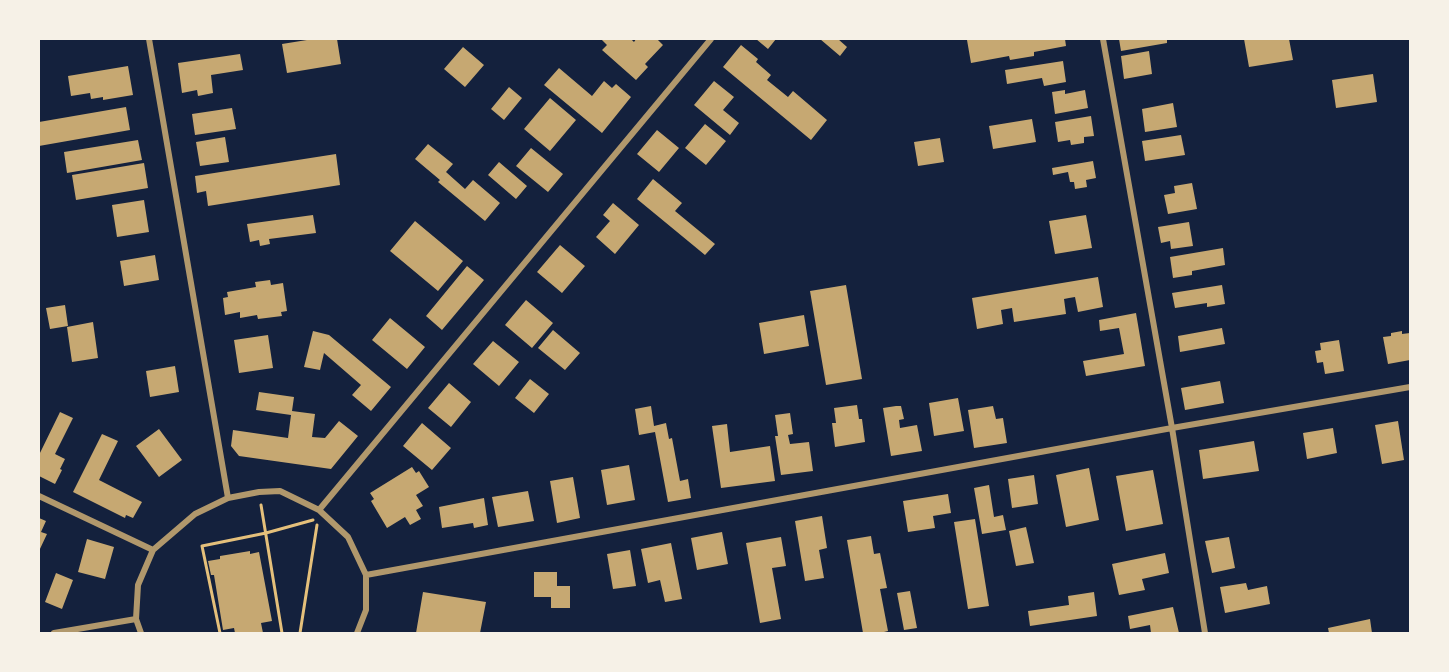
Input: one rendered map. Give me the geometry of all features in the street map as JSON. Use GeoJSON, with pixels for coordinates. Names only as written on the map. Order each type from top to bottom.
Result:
{"type":"FeatureCollection","features":[{"type":"Feature","properties":{"kind":"street"},"geometry":{"type":"LineString","coordinates":[[149,39],[228,498]]}},
{"type":"Feature","properties":{"kind":"street"},"geometry":{"type":"LineString","coordinates":[[319,510],[711,39]]}},
{"type":"Feature","properties":{"kind":"street"},"geometry":{"type":"LineString","coordinates":[[1103,39],[1172,428],[1205,633]]}},
{"type":"Feature","properties":{"kind":"street"},"geometry":{"type":"LineString","coordinates":[[366,575],[1172,428],[1410,387]]}},
{"type":"Feature","properties":{"kind":"street"},"geometry":{"type":"LineString","coordinates":[[141,633],[136,619],[138,585],[153,550],[195,514],[228,498],[259,492],[280,491],[319,510],[348,537],[366,575],[366,610],[357,633]]}},
{"type":"Feature","properties":{"kind":"street"},"geometry":{"type":"LineString","coordinates":[[39,496],[153,550]]}},
{"type":"Feature","properties":{"kind":"street"},"geometry":{"type":"LineString","coordinates":[[54,633],[136,619]]}},
{"type":"Feature","properties":{"kind":"path"},"geometry":{"type":"LineString","coordinates":[[259,492],[282,633]]}},
{"type":"Feature","properties":{"kind":"path"},"geometry":{"type":"LineString","coordinates":[[220,633],[202,546],[266,533],[318,519],[300,633]]}},
{"type":"Feature","properties":{"kind":"building"},"geometry":{"type":"Polygon","coordinates":[[[313,39],[337,39],[341,64],[287,73],[282,44],[313,39]]]}},
{"type":"Feature","properties":{"kind":"building"},"geometry":{"type":"Polygon","coordinates":[[[601,39],[631,39],[634,42],[636,39],[657,39],[663,45],[645,64],[648,67],[636,80],[602,50],[607,45],[601,39]]]}},
{"type":"Feature","properties":{"kind":"building"},"geometry":{"type":"Polygon","coordinates":[[[756,39],[776,39],[768,49],[756,39]]]}},
{"type":"Feature","properties":{"kind":"building"},"geometry":{"type":"Polygon","coordinates":[[[820,39],[838,39],[847,47],[840,56],[820,39]]]}},
{"type":"Feature","properties":{"kind":"building"},"geometry":{"type":"Polygon","coordinates":[[[1065,39],[1066,46],[1034,52],[1034,56],[1010,60],[1009,56],[971,63],[967,40],[1065,39]]]}},
{"type":"Feature","properties":{"kind":"building"},"geometry":{"type":"Polygon","coordinates":[[[1119,39],[1167,39],[1167,43],[1121,51],[1119,39]]]}},
{"type":"Feature","properties":{"kind":"building"},"geometry":{"type":"Polygon","coordinates":[[[1244,39],[1289,39],[1293,60],[1249,67],[1244,39]]]}},
{"type":"Feature","properties":{"kind":"building"},"geometry":{"type":"Polygon","coordinates":[[[741,45],[758,59],[756,62],[771,75],[767,80],[788,97],[793,91],[827,120],[811,140],[723,67],[741,45]]]}},
{"type":"Feature","properties":{"kind":"building"},"geometry":{"type":"Polygon","coordinates":[[[463,47],[484,65],[465,87],[444,69],[463,47]]]}},
{"type":"Feature","properties":{"kind":"building"},"geometry":{"type":"Polygon","coordinates":[[[1149,51],[1152,74],[1124,79],[1121,56],[1149,51]]]}},
{"type":"Feature","properties":{"kind":"building"},"geometry":{"type":"Polygon","coordinates":[[[240,54],[243,70],[211,75],[213,93],[198,96],[197,90],[182,93],[178,63],[240,54]]]}},
{"type":"Feature","properties":{"kind":"building"},"geometry":{"type":"Polygon","coordinates":[[[1063,61],[1066,82],[1044,86],[1042,78],[1007,84],[1005,70],[1063,61]]]}},
{"type":"Feature","properties":{"kind":"building"},"geometry":{"type":"Polygon","coordinates":[[[128,66],[133,95],[103,100],[103,97],[91,99],[90,93],[71,96],[68,76],[128,66]]]}},
{"type":"Feature","properties":{"kind":"building"},"geometry":{"type":"Polygon","coordinates":[[[559,68],[592,96],[604,81],[612,88],[616,84],[631,97],[602,133],[544,85],[559,68]]]}},
{"type":"Feature","properties":{"kind":"building"},"geometry":{"type":"Polygon","coordinates":[[[1373,74],[1377,102],[1336,108],[1332,80],[1373,74]]]}},
{"type":"Feature","properties":{"kind":"building"},"geometry":{"type":"Polygon","coordinates":[[[714,81],[734,97],[723,110],[739,123],[730,135],[694,105],[714,81]]]}},
{"type":"Feature","properties":{"kind":"building"},"geometry":{"type":"Polygon","coordinates":[[[509,87],[522,98],[504,120],[491,109],[509,87]]]}},
{"type":"Feature","properties":{"kind":"building"},"geometry":{"type":"Polygon","coordinates":[[[1065,90],[1065,94],[1085,90],[1088,108],[1055,114],[1052,92],[1065,90]]]}},
{"type":"Feature","properties":{"kind":"building"},"geometry":{"type":"Polygon","coordinates":[[[550,98],[576,120],[550,151],[524,129],[550,98]]]}},
{"type":"Feature","properties":{"kind":"building"},"geometry":{"type":"Polygon","coordinates":[[[1173,103],[1177,127],[1145,132],[1142,109],[1173,103]]]}},
{"type":"Feature","properties":{"kind":"building"},"geometry":{"type":"Polygon","coordinates":[[[126,107],[130,130],[39,146],[39,122],[126,107]]]}},
{"type":"Feature","properties":{"kind":"building"},"geometry":{"type":"Polygon","coordinates":[[[232,108],[236,129],[195,135],[192,114],[232,108]]]}},
{"type":"Feature","properties":{"kind":"building"},"geometry":{"type":"Polygon","coordinates":[[[1091,116],[1094,136],[1084,137],[1084,143],[1071,145],[1070,140],[1058,142],[1055,122],[1091,116]]]}},
{"type":"Feature","properties":{"kind":"building"},"geometry":{"type":"Polygon","coordinates":[[[1032,119],[1036,142],[993,149],[989,126],[1032,119]]]}},
{"type":"Feature","properties":{"kind":"building"},"geometry":{"type":"Polygon","coordinates":[[[705,124],[726,141],[706,165],[685,148],[705,124]]]}},
{"type":"Feature","properties":{"kind":"building"},"geometry":{"type":"Polygon","coordinates":[[[657,130],[679,148],[659,172],[637,154],[657,130]]]}},
{"type":"Feature","properties":{"kind":"building"},"geometry":{"type":"Polygon","coordinates":[[[1181,135],[1185,155],[1145,161],[1142,141],[1181,135]]]}},
{"type":"Feature","properties":{"kind":"building"},"geometry":{"type":"Polygon","coordinates":[[[225,137],[229,162],[200,166],[196,142],[225,137]]]}},
{"type":"Feature","properties":{"kind":"building"},"geometry":{"type":"Polygon","coordinates":[[[940,138],[944,162],[918,166],[914,142],[940,138]]]}},
{"type":"Feature","properties":{"kind":"building"},"geometry":{"type":"Polygon","coordinates":[[[138,140],[142,160],[67,173],[64,152],[138,140]]]}},
{"type":"Feature","properties":{"kind":"building"},"geometry":{"type":"Polygon","coordinates":[[[428,144],[453,164],[446,172],[465,189],[473,180],[500,203],[485,221],[438,182],[440,180],[415,159],[428,144]]]}},
{"type":"Feature","properties":{"kind":"building"},"geometry":{"type":"Polygon","coordinates":[[[531,148],[563,174],[548,192],[516,166],[531,148]]]}},
{"type":"Feature","properties":{"kind":"building"},"geometry":{"type":"Polygon","coordinates":[[[336,154],[340,185],[208,206],[206,191],[197,193],[195,176],[336,154]]]}},
{"type":"Feature","properties":{"kind":"building"},"geometry":{"type":"Polygon","coordinates":[[[1093,161],[1096,178],[1086,180],[1087,187],[1075,189],[1074,182],[1070,182],[1068,172],[1053,175],[1052,168],[1093,161]]]}},
{"type":"Feature","properties":{"kind":"building"},"geometry":{"type":"Polygon","coordinates":[[[499,162],[527,186],[516,199],[488,175],[499,162]]]}},
{"type":"Feature","properties":{"kind":"building"},"geometry":{"type":"Polygon","coordinates":[[[144,163],[148,188],[76,200],[72,175],[144,163]]]}},
{"type":"Feature","properties":{"kind":"building"},"geometry":{"type":"Polygon","coordinates":[[[653,179],[682,203],[675,211],[715,244],[705,255],[637,199],[653,179]]]}},
{"type":"Feature","properties":{"kind":"building"},"geometry":{"type":"Polygon","coordinates":[[[1192,183],[1197,209],[1168,214],[1164,195],[1175,193],[1174,186],[1192,183]]]}},
{"type":"Feature","properties":{"kind":"building"},"geometry":{"type":"Polygon","coordinates":[[[144,200],[149,232],[117,237],[112,205],[144,200]]]}},
{"type":"Feature","properties":{"kind":"building"},"geometry":{"type":"Polygon","coordinates":[[[613,203],[639,225],[615,254],[596,237],[610,221],[603,215],[613,203]]]}},
{"type":"Feature","properties":{"kind":"building"},"geometry":{"type":"Polygon","coordinates":[[[313,215],[316,233],[269,239],[270,244],[260,246],[259,240],[250,242],[247,224],[313,215]]]}},
{"type":"Feature","properties":{"kind":"building"},"geometry":{"type":"Polygon","coordinates":[[[1086,215],[1092,248],[1055,254],[1049,221],[1086,215]]]}},
{"type":"Feature","properties":{"kind":"building"},"geometry":{"type":"Polygon","coordinates":[[[415,221],[463,261],[438,291],[390,251],[415,221]]]}},
{"type":"Feature","properties":{"kind":"building"},"geometry":{"type":"Polygon","coordinates":[[[1189,222],[1193,246],[1171,249],[1170,241],[1161,243],[1158,227],[1189,222]]]}},
{"type":"Feature","properties":{"kind":"building"},"geometry":{"type":"Polygon","coordinates":[[[560,245],[585,266],[562,293],[537,272],[560,245]]]}},
{"type":"Feature","properties":{"kind":"building"},"geometry":{"type":"Polygon","coordinates":[[[1223,248],[1225,265],[1192,271],[1192,275],[1173,278],[1170,257],[1223,248]]]}},
{"type":"Feature","properties":{"kind":"building"},"geometry":{"type":"Polygon","coordinates":[[[155,255],[159,280],[124,286],[120,261],[155,255]]]}},
{"type":"Feature","properties":{"kind":"building"},"geometry":{"type":"Polygon","coordinates":[[[467,266],[484,280],[442,330],[426,316],[467,266]]]}},
{"type":"Feature","properties":{"kind":"building"},"geometry":{"type":"Polygon","coordinates":[[[1098,277],[1103,307],[1078,312],[1075,297],[1069,298],[1064,299],[1066,314],[1014,322],[1012,308],[1001,310],[1003,324],[977,329],[972,298],[1098,277]]]}},
{"type":"Feature","properties":{"kind":"building"},"geometry":{"type":"Polygon","coordinates":[[[270,280],[271,285],[283,283],[287,311],[281,312],[282,316],[258,319],[257,315],[240,318],[240,312],[225,315],[223,298],[228,297],[227,292],[256,287],[255,282],[270,280]]]}},
{"type":"Feature","properties":{"kind":"building"},"geometry":{"type":"Polygon","coordinates":[[[846,285],[862,379],[826,385],[810,291],[846,285]]]}},
{"type":"Feature","properties":{"kind":"building"},"geometry":{"type":"Polygon","coordinates":[[[1222,285],[1225,304],[1207,307],[1207,303],[1175,308],[1172,293],[1222,285]]]}},
{"type":"Feature","properties":{"kind":"building"},"geometry":{"type":"Polygon","coordinates":[[[526,300],[553,323],[532,348],[505,325],[526,300]]]}},
{"type":"Feature","properties":{"kind":"building"},"geometry":{"type":"Polygon","coordinates":[[[65,305],[68,326],[50,329],[46,308],[65,305]]]}},
{"type":"Feature","properties":{"kind":"building"},"geometry":{"type":"Polygon","coordinates":[[[1136,313],[1145,366],[1086,376],[1083,361],[1124,354],[1119,328],[1100,331],[1099,320],[1136,313]]]}},
{"type":"Feature","properties":{"kind":"building"},"geometry":{"type":"Polygon","coordinates":[[[804,315],[809,346],[764,354],[759,323],[804,315]]]}},
{"type":"Feature","properties":{"kind":"building"},"geometry":{"type":"Polygon","coordinates":[[[390,318],[425,347],[407,369],[372,340],[390,318]]]}},
{"type":"Feature","properties":{"kind":"building"},"geometry":{"type":"Polygon","coordinates":[[[93,322],[98,358],[72,362],[67,327],[93,322]]]}},
{"type":"Feature","properties":{"kind":"building"},"geometry":{"type":"Polygon","coordinates":[[[1222,328],[1225,344],[1180,352],[1178,336],[1222,328]]]}},
{"type":"Feature","properties":{"kind":"building"},"geometry":{"type":"Polygon","coordinates":[[[553,330],[580,353],[565,370],[538,348],[553,330]]]}},
{"type":"Feature","properties":{"kind":"building"},"geometry":{"type":"Polygon","coordinates":[[[313,331],[329,335],[391,387],[371,411],[352,395],[361,385],[324,353],[320,370],[304,367],[313,331]]]}},
{"type":"Feature","properties":{"kind":"building"},"geometry":{"type":"Polygon","coordinates":[[[1402,331],[1402,334],[1410,333],[1410,360],[1388,364],[1383,337],[1402,331]]]}},
{"type":"Feature","properties":{"kind":"building"},"geometry":{"type":"Polygon","coordinates":[[[268,335],[273,368],[239,373],[234,340],[268,335]]]}},
{"type":"Feature","properties":{"kind":"building"},"geometry":{"type":"Polygon","coordinates":[[[1339,340],[1344,371],[1325,374],[1323,362],[1317,363],[1315,351],[1321,350],[1320,343],[1339,340]]]}},
{"type":"Feature","properties":{"kind":"building"},"geometry":{"type":"Polygon","coordinates":[[[493,341],[519,362],[499,386],[473,364],[493,341]]]}},
{"type":"Feature","properties":{"kind":"building"},"geometry":{"type":"Polygon","coordinates":[[[175,366],[179,392],[150,397],[146,371],[175,366]]]}},
{"type":"Feature","properties":{"kind":"building"},"geometry":{"type":"Polygon","coordinates":[[[530,379],[549,394],[534,413],[515,398],[530,379]]]}},
{"type":"Feature","properties":{"kind":"building"},"geometry":{"type":"Polygon","coordinates":[[[1220,381],[1224,403],[1185,410],[1181,388],[1220,381]]]}},
{"type":"Feature","properties":{"kind":"building"},"geometry":{"type":"Polygon","coordinates":[[[449,383],[471,402],[451,427],[428,408],[449,383]]]}},
{"type":"Feature","properties":{"kind":"building"},"geometry":{"type":"Polygon","coordinates":[[[259,392],[294,397],[292,411],[315,414],[312,437],[325,438],[339,421],[358,436],[331,469],[239,456],[231,446],[233,430],[288,438],[291,415],[256,410],[259,392]]]}},
{"type":"Feature","properties":{"kind":"building"},"geometry":{"type":"Polygon","coordinates":[[[958,398],[964,431],[934,436],[929,403],[958,398]]]}},
{"type":"Feature","properties":{"kind":"building"},"geometry":{"type":"Polygon","coordinates":[[[857,405],[859,419],[862,419],[865,442],[835,447],[832,423],[836,423],[834,408],[857,405]]]}},
{"type":"Feature","properties":{"kind":"building"},"geometry":{"type":"Polygon","coordinates":[[[651,406],[654,426],[666,423],[669,439],[672,438],[680,481],[688,479],[691,498],[668,502],[655,432],[639,435],[635,409],[651,406]]]}},
{"type":"Feature","properties":{"kind":"building"},"geometry":{"type":"Polygon","coordinates":[[[901,406],[904,419],[899,420],[900,428],[917,425],[922,451],[891,456],[883,408],[901,406]]]}},
{"type":"Feature","properties":{"kind":"building"},"geometry":{"type":"Polygon","coordinates":[[[993,406],[996,419],[1003,418],[1007,443],[974,448],[968,410],[993,406]]]}},
{"type":"Feature","properties":{"kind":"building"},"geometry":{"type":"Polygon","coordinates":[[[60,412],[73,418],[55,454],[65,459],[55,484],[39,476],[39,455],[60,412]]]}},
{"type":"Feature","properties":{"kind":"building"},"geometry":{"type":"Polygon","coordinates":[[[790,413],[793,434],[788,435],[790,444],[809,442],[813,471],[781,475],[775,436],[778,436],[775,415],[790,413]]]}},
{"type":"Feature","properties":{"kind":"building"},"geometry":{"type":"Polygon","coordinates":[[[1398,421],[1404,460],[1382,464],[1375,425],[1398,421]]]}},
{"type":"Feature","properties":{"kind":"building"},"geometry":{"type":"Polygon","coordinates":[[[422,423],[451,448],[432,470],[403,446],[422,423]]]}},
{"type":"Feature","properties":{"kind":"building"},"geometry":{"type":"Polygon","coordinates":[[[727,424],[730,452],[770,446],[775,481],[721,488],[712,426],[727,424]]]}},
{"type":"Feature","properties":{"kind":"building"},"geometry":{"type":"Polygon","coordinates":[[[1333,428],[1337,453],[1307,459],[1303,433],[1333,428]]]}},
{"type":"Feature","properties":{"kind":"building"},"geometry":{"type":"Polygon","coordinates":[[[159,429],[182,460],[159,477],[136,446],[159,429]]]}},
{"type":"Feature","properties":{"kind":"building"},"geometry":{"type":"Polygon","coordinates":[[[102,434],[118,441],[99,480],[142,502],[133,518],[126,515],[125,518],[73,492],[102,434]]]}},
{"type":"Feature","properties":{"kind":"building"},"geometry":{"type":"Polygon","coordinates":[[[1254,441],[1259,471],[1203,479],[1199,450],[1254,441]]]}},
{"type":"Feature","properties":{"kind":"building"},"geometry":{"type":"Polygon","coordinates":[[[629,465],[635,500],[607,505],[601,470],[629,465]]]}},
{"type":"Feature","properties":{"kind":"building"},"geometry":{"type":"Polygon","coordinates":[[[412,467],[416,473],[419,471],[429,487],[416,495],[423,506],[416,510],[421,519],[410,525],[405,517],[387,528],[371,501],[374,499],[370,493],[412,467]]]}},
{"type":"Feature","properties":{"kind":"building"},"geometry":{"type":"Polygon","coordinates":[[[1089,468],[1099,520],[1066,527],[1056,475],[1089,468]]]}},
{"type":"Feature","properties":{"kind":"building"},"geometry":{"type":"Polygon","coordinates":[[[1153,470],[1163,524],[1126,531],[1116,476],[1153,470]]]}},
{"type":"Feature","properties":{"kind":"building"},"geometry":{"type":"Polygon","coordinates":[[[1034,475],[1038,504],[1012,508],[1008,479],[1034,475]]]}},
{"type":"Feature","properties":{"kind":"building"},"geometry":{"type":"Polygon","coordinates":[[[573,477],[580,518],[557,523],[550,481],[573,477]]]}},
{"type":"Feature","properties":{"kind":"building"},"geometry":{"type":"Polygon","coordinates":[[[989,485],[994,517],[1003,515],[1006,530],[982,534],[974,488],[989,485]]]}},
{"type":"Feature","properties":{"kind":"building"},"geometry":{"type":"Polygon","coordinates":[[[528,491],[534,521],[498,527],[492,497],[528,491]]]}},
{"type":"Feature","properties":{"kind":"building"},"geometry":{"type":"Polygon","coordinates":[[[948,494],[951,513],[933,516],[935,528],[908,532],[903,501],[948,494]]]}},
{"type":"Feature","properties":{"kind":"building"},"geometry":{"type":"Polygon","coordinates":[[[484,498],[488,525],[474,528],[473,523],[442,528],[439,507],[484,498]]]}},
{"type":"Feature","properties":{"kind":"building"},"geometry":{"type":"Polygon","coordinates":[[[822,516],[827,548],[819,550],[824,578],[805,581],[795,521],[822,516]]]}},
{"type":"Feature","properties":{"kind":"building"},"geometry":{"type":"Polygon","coordinates":[[[39,518],[46,521],[41,532],[47,534],[39,551],[39,518]]]}},
{"type":"Feature","properties":{"kind":"building"},"geometry":{"type":"Polygon","coordinates":[[[975,519],[989,606],[968,609],[954,522],[975,519]]]}},
{"type":"Feature","properties":{"kind":"building"},"geometry":{"type":"Polygon","coordinates":[[[1026,527],[1034,563],[1016,566],[1009,531],[1026,527]]]}},
{"type":"Feature","properties":{"kind":"building"},"geometry":{"type":"Polygon","coordinates":[[[722,532],[728,564],[697,570],[691,538],[722,532]]]}},
{"type":"Feature","properties":{"kind":"building"},"geometry":{"type":"Polygon","coordinates":[[[871,536],[874,554],[880,553],[887,588],[880,589],[888,631],[880,633],[863,633],[847,540],[871,536]]]}},
{"type":"Feature","properties":{"kind":"building"},"geometry":{"type":"Polygon","coordinates":[[[781,537],[786,566],[772,568],[781,619],[760,623],[746,543],[781,537]]]}},
{"type":"Feature","properties":{"kind":"building"},"geometry":{"type":"Polygon","coordinates":[[[1229,537],[1235,568],[1212,573],[1205,541],[1229,537]]]}},
{"type":"Feature","properties":{"kind":"building"},"geometry":{"type":"Polygon","coordinates":[[[87,539],[114,547],[105,579],[78,572],[87,539]]]}},
{"type":"Feature","properties":{"kind":"building"},"geometry":{"type":"Polygon","coordinates":[[[671,543],[682,599],[665,602],[660,580],[648,583],[641,549],[671,543]]]}},
{"type":"Feature","properties":{"kind":"building"},"geometry":{"type":"Polygon","coordinates":[[[630,550],[636,586],[613,589],[607,554],[630,550]]]}},
{"type":"Feature","properties":{"kind":"building"},"geometry":{"type":"Polygon","coordinates":[[[250,551],[250,554],[259,552],[272,621],[261,623],[263,633],[235,633],[234,628],[223,630],[214,575],[211,575],[208,561],[220,559],[220,556],[250,551]]]}},
{"type":"Feature","properties":{"kind":"building"},"geometry":{"type":"Polygon","coordinates":[[[1165,553],[1169,573],[1142,579],[1145,590],[1119,595],[1112,564],[1165,553]]]}},
{"type":"Feature","properties":{"kind":"building"},"geometry":{"type":"Polygon","coordinates":[[[534,572],[557,572],[557,586],[570,586],[570,608],[551,608],[551,597],[534,597],[534,572]]]}},
{"type":"Feature","properties":{"kind":"building"},"geometry":{"type":"Polygon","coordinates":[[[56,573],[73,580],[62,609],[45,602],[56,573]]]}},
{"type":"Feature","properties":{"kind":"building"},"geometry":{"type":"Polygon","coordinates":[[[1246,583],[1248,590],[1267,586],[1270,604],[1225,613],[1220,587],[1246,583]]]}},
{"type":"Feature","properties":{"kind":"building"},"geometry":{"type":"Polygon","coordinates":[[[910,591],[917,628],[904,630],[897,593],[910,591]]]}},
{"type":"Feature","properties":{"kind":"building"},"geometry":{"type":"Polygon","coordinates":[[[423,592],[486,602],[480,633],[416,633],[423,592]]]}},
{"type":"Feature","properties":{"kind":"building"},"geometry":{"type":"Polygon","coordinates":[[[1094,592],[1097,616],[1030,626],[1028,611],[1069,605],[1068,596],[1094,592]]]}},
{"type":"Feature","properties":{"kind":"building"},"geometry":{"type":"Polygon","coordinates":[[[1173,607],[1179,633],[1151,633],[1150,625],[1130,629],[1128,616],[1173,607]]]}},
{"type":"Feature","properties":{"kind":"building"},"geometry":{"type":"Polygon","coordinates":[[[1370,619],[1372,633],[1329,633],[1328,628],[1370,619]]]}}]}
